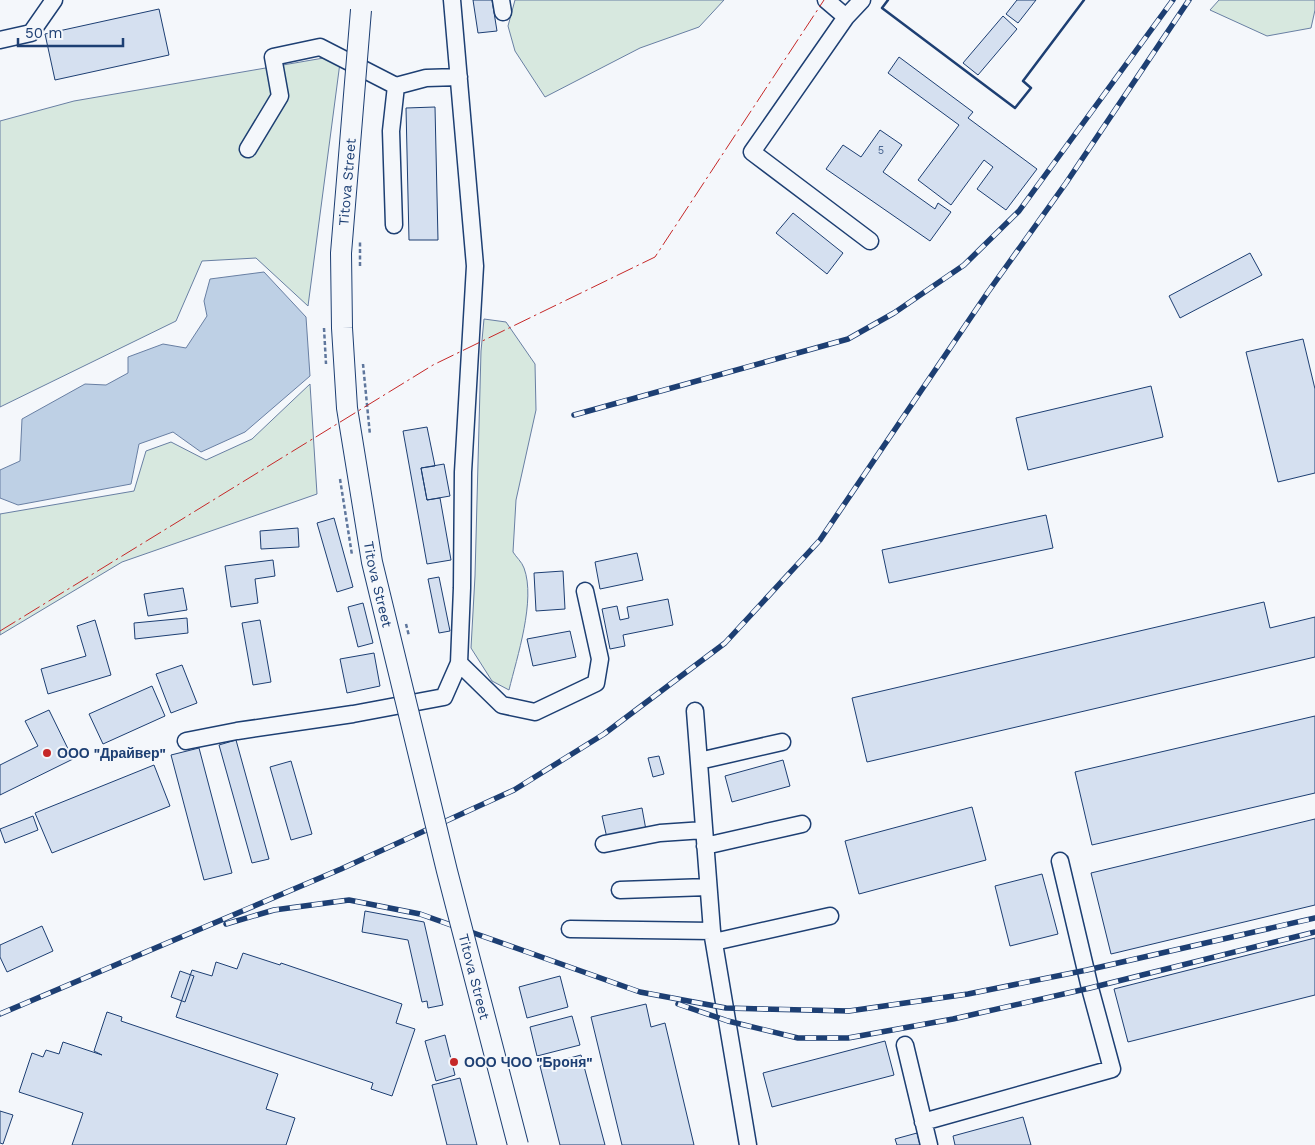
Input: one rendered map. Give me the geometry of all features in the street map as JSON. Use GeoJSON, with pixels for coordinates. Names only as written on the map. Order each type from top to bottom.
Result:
{"type":"FeatureCollection","features":[{"type":"Feature","properties":{"kind":"main road","name":"Titova Street"},"geometry":{"type":"LineString","coordinates":[[361,10],[341,253],[342,328],[347,408],[374,571],[456,906],[518,1145]]}},
{"type":"Feature","properties":{"kind":"lane"},"geometry":{"type":"LineString","coordinates":[[0,40],[30,33],[54,0]]}},
{"type":"Feature","properties":{"kind":"lane"},"geometry":{"type":"LineString","coordinates":[[186,741],[444,697],[458,664],[462,588],[463,472],[475,266],[452,0]]}},
{"type":"Feature","properties":{"kind":"lane"},"geometry":{"type":"LineString","coordinates":[[826,0],[846,17]]}},
{"type":"Feature","properties":{"kind":"lane"},"geometry":{"type":"LineString","coordinates":[[862,0],[846,17],[752,152],[870,241]]}},
{"type":"Feature","properties":{"kind":"lane"},"geometry":{"type":"LineString","coordinates":[[248,149],[280,96],[273,57],[320,47],[396,86],[426,78],[459,76]]}},
{"type":"Feature","properties":{"kind":"lane"},"geometry":{"type":"LineString","coordinates":[[394,225],[390,131],[396,86]]}},
{"type":"Feature","properties":{"kind":"lane"},"geometry":{"type":"LineString","coordinates":[[458,664],[502,705],[535,712],[596,684],[600,660],[585,591]]}},
{"type":"Feature","properties":{"kind":"lane"},"geometry":{"type":"LineString","coordinates":[[695,711],[713,936],[748,1145]]}},
{"type":"Feature","properties":{"kind":"lane"},"geometry":{"type":"LineString","coordinates":[[699,761],[782,742]]}},
{"type":"Feature","properties":{"kind":"lane"},"geometry":{"type":"LineString","coordinates":[[604,844],[660,833],[704,838],[802,824]]}},
{"type":"Feature","properties":{"kind":"lane"},"geometry":{"type":"LineString","coordinates":[[923,1122],[1112,1069],[1090,988],[1060,861]]}},
{"type":"Feature","properties":{"kind":"lane"},"geometry":{"type":"LineString","coordinates":[[620,890],[708,887]]}},
{"type":"Feature","properties":{"kind":"lane"},"geometry":{"type":"LineString","coordinates":[[570,929],[713,936],[830,916]]}},
{"type":"Feature","properties":{"kind":"lane"},"geometry":{"type":"LineString","coordinates":[[905,1045],[929,1145]]}},
{"type":"Feature","properties":{"kind":"path"},"geometry":{"type":"LineString","coordinates":[[360,270],[361,232]]}},
{"type":"Feature","properties":{"kind":"path"},"geometry":{"type":"LineString","coordinates":[[363,364],[371,443]]}},
{"type":"Feature","properties":{"kind":"path"},"geometry":{"type":"LineString","coordinates":[[404,618],[411,644]]}},
{"type":"Feature","properties":{"kind":"shaded area"},"geometry":{"type":"Polygon","coordinates":[[[515,0],[724,0],[699,27],[640,48],[545,97],[515,51],[508,26],[515,0]]]}},
{"type":"Feature","properties":{"kind":"shaded area"},"geometry":{"type":"Polygon","coordinates":[[[1219,0],[1315,0],[1315,10],[1311,28],[1267,36],[1210,10],[1219,0]]]}},
{"type":"Feature","properties":{"kind":"shaded area"},"geometry":{"type":"Polygon","coordinates":[[[341,55],[308,306],[256,258],[202,261],[176,321],[0,407],[0,121],[74,101],[341,55]]]}},
{"type":"Feature","properties":{"kind":"shaded area"},"geometry":{"type":"Polygon","coordinates":[[[484,319],[506,322],[535,364],[536,410],[516,500],[513,552],[523,566],[527,581],[527,612],[509,690],[492,681],[471,648],[475,576],[481,351],[484,319]]]}},
{"type":"Feature","properties":{"kind":"shaded area"},"geometry":{"type":"Polygon","coordinates":[[[310,384],[317,494],[122,562],[0,635],[0,514],[134,491],[146,451],[171,442],[206,460],[252,439],[310,384]]]}},
{"type":"Feature","properties":{"kind":"water"},"geometry":{"type":"Polygon","coordinates":[[[264,272],[306,317],[310,376],[245,432],[201,452],[173,432],[139,444],[131,484],[18,505],[0,498],[0,470],[20,461],[22,419],[85,384],[106,385],[128,373],[128,357],[163,344],[186,348],[207,316],[204,301],[210,279],[264,272]]]}},
{"type":"Feature","properties":{"kind":"building"},"geometry":{"type":"Polygon","coordinates":[[[473,0],[492,0],[497,31],[478,33],[473,0]]]}},
{"type":"Feature","properties":{"kind":"building"},"geometry":{"type":"Polygon","coordinates":[[[1017,0],[1036,0],[1018,23],[1006,14],[1017,0]]]}},
{"type":"Feature","properties":{"kind":"building"},"geometry":{"type":"Polygon","coordinates":[[[159,9],[169,55],[55,80],[45,34],[159,9]]]}},
{"type":"Feature","properties":{"kind":"building"},"geometry":{"type":"Polygon","coordinates":[[[1003,16],[1017,29],[978,75],[963,63],[1003,16]]]}},
{"type":"Feature","properties":{"kind":"building"},"geometry":{"type":"Polygon","coordinates":[[[899,57],[973,112],[968,118],[1037,169],[1006,210],[977,189],[993,167],[984,160],[951,205],[918,180],[959,125],[888,73],[899,57]]]}},
{"type":"Feature","properties":{"kind":"building"},"geometry":{"type":"Polygon","coordinates":[[[435,107],[438,240],[409,240],[406,108],[435,107]]]}},
{"type":"Feature","properties":{"kind":"building"},"geometry":{"type":"Polygon","coordinates":[[[880,130],[902,145],[883,172],[935,209],[938,203],[951,212],[930,241],[826,169],[843,145],[861,157],[880,130]]]}},
{"type":"Feature","properties":{"kind":"building"},"geometry":{"type":"Polygon","coordinates":[[[793,213],[843,253],[827,274],[776,233],[793,213]]]}},
{"type":"Feature","properties":{"kind":"building"},"geometry":{"type":"Polygon","coordinates":[[[1250,253],[1262,275],[1180,318],[1169,296],[1250,253]]]}},
{"type":"Feature","properties":{"kind":"building"},"geometry":{"type":"Polygon","coordinates":[[[1303,339],[1315,389],[1315,473],[1278,482],[1246,352],[1303,339]]]}},
{"type":"Feature","properties":{"kind":"building"},"geometry":{"type":"Polygon","coordinates":[[[1151,386],[1163,437],[1028,470],[1016,418],[1151,386]]]}},
{"type":"Feature","properties":{"kind":"building"},"geometry":{"type":"Polygon","coordinates":[[[427,427],[435,466],[421,468],[427,500],[440,498],[451,560],[427,564],[403,431],[427,427]]]}},
{"type":"Feature","properties":{"kind":"building"},"geometry":{"type":"Polygon","coordinates":[[[444,464],[450,496],[427,500],[421,468],[444,464]]]}},
{"type":"Feature","properties":{"kind":"building"},"geometry":{"type":"Polygon","coordinates":[[[1046,515],[1053,548],[889,583],[882,550],[1046,515]]]}},
{"type":"Feature","properties":{"kind":"building"},"geometry":{"type":"Polygon","coordinates":[[[334,518],[353,587],[337,592],[317,523],[334,518]]]}},
{"type":"Feature","properties":{"kind":"building"},"geometry":{"type":"Polygon","coordinates":[[[298,528],[299,547],[261,549],[260,531],[298,528]]]}},
{"type":"Feature","properties":{"kind":"building"},"geometry":{"type":"Polygon","coordinates":[[[637,553],[643,580],[600,589],[595,562],[637,553]]]}},
{"type":"Feature","properties":{"kind":"building"},"geometry":{"type":"Polygon","coordinates":[[[273,560],[275,576],[255,579],[258,603],[231,607],[225,566],[273,560]]]}},
{"type":"Feature","properties":{"kind":"building"},"geometry":{"type":"Polygon","coordinates":[[[563,571],[565,609],[536,611],[534,573],[563,571]]]}},
{"type":"Feature","properties":{"kind":"building"},"geometry":{"type":"Polygon","coordinates":[[[439,577],[450,631],[439,633],[428,579],[439,577]]]}},
{"type":"Feature","properties":{"kind":"building"},"geometry":{"type":"Polygon","coordinates":[[[183,588],[187,610],[148,616],[144,594],[183,588]]]}},
{"type":"Feature","properties":{"kind":"building"},"geometry":{"type":"Polygon","coordinates":[[[668,599],[673,625],[623,635],[625,646],[610,649],[602,609],[617,606],[620,620],[629,618],[627,607],[668,599]]]}},
{"type":"Feature","properties":{"kind":"building"},"geometry":{"type":"Polygon","coordinates":[[[1264,602],[1270,628],[1315,617],[1315,657],[867,762],[852,698],[1264,602]]]}},
{"type":"Feature","properties":{"kind":"building"},"geometry":{"type":"Polygon","coordinates":[[[363,603],[373,643],[358,647],[348,607],[363,603]]]}},
{"type":"Feature","properties":{"kind":"building"},"geometry":{"type":"Polygon","coordinates":[[[187,618],[188,633],[135,639],[134,623],[187,618]]]}},
{"type":"Feature","properties":{"kind":"building"},"geometry":{"type":"Polygon","coordinates":[[[95,620],[111,675],[48,694],[41,669],[86,656],[77,626],[95,620]]]}},
{"type":"Feature","properties":{"kind":"building"},"geometry":{"type":"Polygon","coordinates":[[[260,620],[271,682],[253,685],[242,623],[260,620]]]}},
{"type":"Feature","properties":{"kind":"building"},"geometry":{"type":"Polygon","coordinates":[[[570,631],[576,657],[533,666],[527,639],[570,631]]]}},
{"type":"Feature","properties":{"kind":"building"},"geometry":{"type":"Polygon","coordinates":[[[374,653],[380,686],[347,693],[340,659],[374,653]]]}},
{"type":"Feature","properties":{"kind":"building"},"geometry":{"type":"Polygon","coordinates":[[[182,665],[197,703],[171,713],[156,674],[182,665]]]}},
{"type":"Feature","properties":{"kind":"building"},"geometry":{"type":"Polygon","coordinates":[[[152,686],[165,716],[103,744],[89,714],[152,686]]]}},
{"type":"Feature","properties":{"kind":"building","name":"ООО \"Драйвер\""},"geometry":{"type":"Polygon","coordinates":[[[49,710],[73,759],[0,795],[0,765],[38,746],[25,721],[49,710]]]}},
{"type":"Feature","properties":{"kind":"building"},"geometry":{"type":"Polygon","coordinates":[[[1315,716],[1315,793],[1092,845],[1075,772],[1315,716]]]}},
{"type":"Feature","properties":{"kind":"building"},"geometry":{"type":"Polygon","coordinates":[[[236,740],[269,859],[252,863],[219,745],[236,740]]]}},
{"type":"Feature","properties":{"kind":"building"},"geometry":{"type":"Polygon","coordinates":[[[199,748],[232,873],[204,880],[171,755],[199,748]]]}},
{"type":"Feature","properties":{"kind":"building"},"geometry":{"type":"Polygon","coordinates":[[[659,756],[664,774],[653,777],[648,758],[659,756]]]}},
{"type":"Feature","properties":{"kind":"building"},"geometry":{"type":"Polygon","coordinates":[[[783,760],[790,786],[732,802],[725,776],[783,760]]]}},
{"type":"Feature","properties":{"kind":"building"},"geometry":{"type":"Polygon","coordinates":[[[291,761],[312,834],[291,840],[270,767],[291,761]]]}},
{"type":"Feature","properties":{"kind":"building"},"geometry":{"type":"Polygon","coordinates":[[[154,765],[170,806],[52,853],[35,813],[154,765]]]}},
{"type":"Feature","properties":{"kind":"building"},"geometry":{"type":"Polygon","coordinates":[[[972,807],[986,860],[859,894],[845,841],[972,807]]]}},
{"type":"Feature","properties":{"kind":"building"},"geometry":{"type":"Polygon","coordinates":[[[642,808],[646,830],[607,838],[602,816],[642,808]]]}},
{"type":"Feature","properties":{"kind":"building"},"geometry":{"type":"Polygon","coordinates":[[[33,816],[38,830],[5,843],[0,829],[33,816]]]}},
{"type":"Feature","properties":{"kind":"building"},"geometry":{"type":"Polygon","coordinates":[[[1315,819],[1315,905],[1111,954],[1091,873],[1315,819]]]}},
{"type":"Feature","properties":{"kind":"building"},"geometry":{"type":"Polygon","coordinates":[[[1042,874],[1058,934],[1010,946],[995,886],[1042,874]]]}},
{"type":"Feature","properties":{"kind":"building"},"geometry":{"type":"Polygon","coordinates":[[[365,911],[424,922],[443,1005],[428,1008],[427,1001],[422,1002],[408,940],[362,932],[365,911]]]}},
{"type":"Feature","properties":{"kind":"building"},"geometry":{"type":"Polygon","coordinates":[[[42,926],[53,951],[7,972],[0,957],[0,945],[42,926]]]}},
{"type":"Feature","properties":{"kind":"building"},"geometry":{"type":"Polygon","coordinates":[[[1315,938],[1315,995],[1128,1042],[1114,989],[1315,938]]]}},
{"type":"Feature","properties":{"kind":"building"},"geometry":{"type":"Polygon","coordinates":[[[243,953],[280,965],[281,963],[402,1004],[396,1023],[415,1029],[392,1096],[371,1089],[373,1083],[176,1017],[192,970],[212,976],[216,962],[237,969],[243,953]]]}},
{"type":"Feature","properties":{"kind":"building"},"geometry":{"type":"Polygon","coordinates":[[[180,971],[194,976],[185,1002],[171,997],[180,971]]]}},
{"type":"Feature","properties":{"kind":"building"},"geometry":{"type":"Polygon","coordinates":[[[560,976],[568,1007],[527,1018],[519,987],[560,976]]]}},
{"type":"Feature","properties":{"kind":"building"},"geometry":{"type":"Polygon","coordinates":[[[646,1004],[651,1027],[665,1023],[694,1145],[622,1145],[591,1017],[646,1004]]]}},
{"type":"Feature","properties":{"kind":"building"},"geometry":{"type":"Polygon","coordinates":[[[107,1012],[122,1017],[121,1021],[278,1074],[266,1109],[295,1118],[286,1145],[72,1145],[83,1113],[19,1092],[32,1053],[43,1057],[46,1050],[59,1054],[63,1042],[102,1055],[94,1051],[107,1012]]]}},
{"type":"Feature","properties":{"kind":"building"},"geometry":{"type":"Polygon","coordinates":[[[572,1016],[580,1045],[537,1056],[530,1027],[572,1016]]]}},
{"type":"Feature","properties":{"kind":"building"},"geometry":{"type":"Polygon","coordinates":[[[445,1035],[455,1075],[436,1081],[425,1041],[445,1035]]]}},
{"type":"Feature","properties":{"kind":"building"},"geometry":{"type":"Polygon","coordinates":[[[885,1041],[894,1075],[772,1107],[763,1073],[885,1041]]]}},
{"type":"Feature","properties":{"kind":"building"},"geometry":{"type":"Polygon","coordinates":[[[581,1055],[605,1145],[560,1145],[540,1066],[581,1055]]]}},
{"type":"Feature","properties":{"kind":"building"},"geometry":{"type":"Polygon","coordinates":[[[460,1078],[477,1145],[447,1145],[432,1085],[460,1078]]]}},
{"type":"Feature","properties":{"kind":"building"},"geometry":{"type":"Polygon","coordinates":[[[0,1111],[13,1115],[3,1144],[0,1143],[0,1111]]]}},
{"type":"Feature","properties":{"kind":"building"},"geometry":{"type":"Polygon","coordinates":[[[1023,1117],[1031,1145],[955,1145],[953,1136],[1023,1117]]]}},
{"type":"Feature","properties":{"kind":"building"},"geometry":{"type":"Polygon","coordinates":[[[917,1133],[920,1145],[897,1145],[895,1139],[917,1133]]]}},
{"type":"Feature","properties":{"kind":"railway"},"geometry":{"type":"LineString","coordinates":[[574,415],[848,339],[894,313],[964,265],[1019,211],[1173,0]]}},
{"type":"Feature","properties":{"kind":"railway"},"geometry":{"type":"LineString","coordinates":[[0,1014],[341,869],[514,790],[604,734],[725,643],[820,540],[988,292],[1066,183],[1189,0]]}},
{"type":"Feature","properties":{"kind":"railway"},"geometry":{"type":"LineString","coordinates":[[226,924],[274,910],[349,900],[420,914],[640,992],[726,1008],[849,1011],[968,994],[1087,970],[1315,918]]}},
{"type":"Feature","properties":{"kind":"railway"},"geometry":{"type":"LineString","coordinates":[[678,1004],[728,1021],[798,1038],[848,1038],[953,1019],[1090,988],[1315,932]]}},
{"type":"Feature","properties":{"kind":"wall"},"geometry":{"type":"LineString","coordinates":[[888,0],[882,8],[1015,108],[1031,88],[1023,81],[1084,0]]}},
{"type":"Feature","properties":{"kind":"power"},"geometry":{"type":"LineString","coordinates":[[0,631],[433,365],[655,257],[824,0]]}},
{"type":"Feature","properties":{"kind":"place","name":"ООО \"Драйвер\""},"geometry":{"type":"Point","coordinates":[47,753]}},
{"type":"Feature","properties":{"kind":"place","name":"ООО ЧОО \"Броня\""},"geometry":{"type":"Point","coordinates":[454,1062]}}]}
